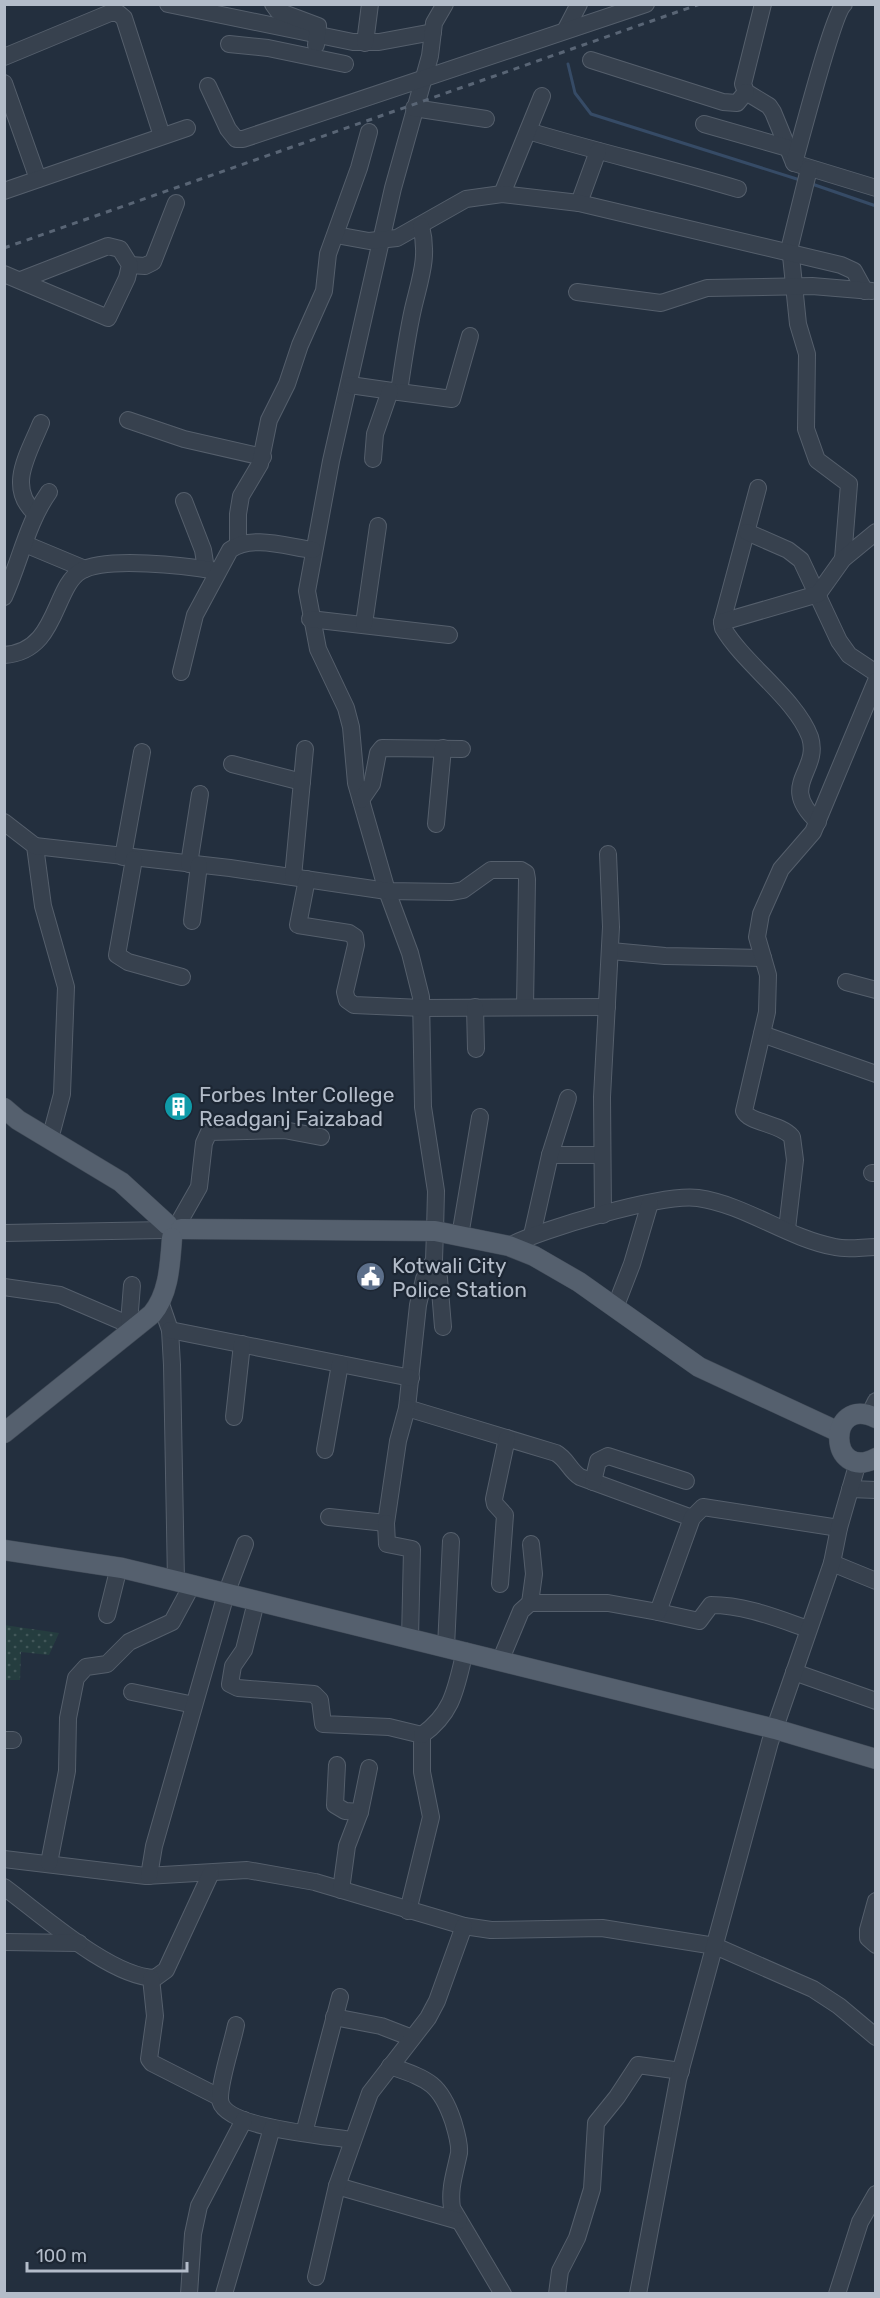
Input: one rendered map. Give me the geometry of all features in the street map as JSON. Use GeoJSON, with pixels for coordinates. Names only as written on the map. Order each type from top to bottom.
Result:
{"type":"FeatureCollection","features":[{"type":"Feature","properties":{"kind":"main road"},"geometry":{"type":"LineString","coordinates":[[4,1108],[121,1182],[173,1229],[435,1232],[509,1246],[558,1268],[699,1367],[839,1432]]}},
{"type":"Feature","properties":{"kind":"main road"},"geometry":{"type":"LineString","coordinates":[[4,1433],[160,1304],[168,1277],[173,1229]]}},
{"type":"Feature","properties":{"kind":"main road"},"geometry":{"type":"LineString","coordinates":[[867,1460],[847,1457],[840,1448],[839,1432],[850,1417],[873,1411]]}},
{"type":"Feature","properties":{"kind":"main road"},"geometry":{"type":"LineString","coordinates":[[4,1550],[119,1568],[184,1583],[501,1659],[775,1729],[876,1759]]}},
{"type":"Feature","properties":{"kind":"street"},"geometry":{"type":"LineString","coordinates":[[168,4],[318,36],[365,43],[433,32]]}},
{"type":"Feature","properties":{"kind":"street"},"geometry":{"type":"LineString","coordinates":[[273,4],[278,11],[315,22],[318,26],[318,36],[313,57]]}},
{"type":"Feature","properties":{"kind":"street"},"geometry":{"type":"LineString","coordinates":[[365,43],[370,4]]}},
{"type":"Feature","properties":{"kind":"street"},"geometry":{"type":"LineString","coordinates":[[410,1639],[412,1549],[387,1544],[386,1523],[398,1441],[407,1408],[417,1305],[424,1279],[432,1266],[435,1232],[436,1191],[423,1107],[422,1008],[415,969],[387,891],[354,773],[351,727],[346,708],[318,649],[310,619],[307,591],[313,550],[381,242],[414,108],[430,56],[436,15],[445,4]]}},
{"type":"Feature","properties":{"kind":"street"},"geometry":{"type":"LineString","coordinates":[[566,29],[579,4]]}},
{"type":"Feature","properties":{"kind":"street"},"geometry":{"type":"LineString","coordinates":[[208,86],[228,129],[236,139],[243,139],[422,81],[613,10],[646,4]]}},
{"type":"Feature","properties":{"kind":"street"},"geometry":{"type":"LineString","coordinates":[[763,4],[743,84],[746,92],[769,106],[800,168]]}},
{"type":"Feature","properties":{"kind":"street"},"geometry":{"type":"LineString","coordinates":[[843,560],[849,484],[817,460],[807,435],[807,354],[798,324],[790,253],[800,168],[826,51],[839,11],[844,4]]}},
{"type":"Feature","properties":{"kind":"street"},"geometry":{"type":"LineString","coordinates":[[4,57],[110,13],[118,13],[124,18],[162,136]]}},
{"type":"Feature","properties":{"kind":"street"},"geometry":{"type":"LineString","coordinates":[[229,44],[268,48],[345,64]]}},
{"type":"Feature","properties":{"kind":"street"},"geometry":{"type":"LineString","coordinates":[[591,60],[723,102],[737,103],[746,92]]}},
{"type":"Feature","properties":{"kind":"street"},"geometry":{"type":"LineString","coordinates":[[4,83],[38,179]]}},
{"type":"Feature","properties":{"kind":"street"},"geometry":{"type":"LineString","coordinates":[[502,194],[542,96]]}},
{"type":"Feature","properties":{"kind":"street"},"geometry":{"type":"LineString","coordinates":[[414,108],[486,119]]}},
{"type":"Feature","properties":{"kind":"street"},"geometry":{"type":"LineString","coordinates":[[704,124],[800,168],[876,188]]}},
{"type":"Feature","properties":{"kind":"street"},"geometry":{"type":"LineString","coordinates":[[4,191],[187,128]]}},
{"type":"Feature","properties":{"kind":"street"},"geometry":{"type":"LineString","coordinates":[[528,130],[598,151],[638,159],[738,189]]}},
{"type":"Feature","properties":{"kind":"street"},"geometry":{"type":"LineString","coordinates":[[238,544],[239,504],[262,457],[269,420],[287,384],[300,345],[324,291],[328,254],[369,132]]}},
{"type":"Feature","properties":{"kind":"street"},"geometry":{"type":"LineString","coordinates":[[579,203],[598,151]]}},
{"type":"Feature","properties":{"kind":"street"},"geometry":{"type":"LineString","coordinates":[[336,235],[381,242],[398,238],[466,199],[502,194],[579,203],[790,253],[854,271],[870,291]]}},
{"type":"Feature","properties":{"kind":"street"},"geometry":{"type":"LineString","coordinates":[[130,266],[146,266],[153,262],[176,203]]}},
{"type":"Feature","properties":{"kind":"street"},"geometry":{"type":"LineString","coordinates":[[373,459],[375,434],[394,391],[424,268],[425,242],[421,226]]}},
{"type":"Feature","properties":{"kind":"street"},"geometry":{"type":"LineString","coordinates":[[4,274],[108,318],[127,278],[130,266],[120,249],[108,246],[21,280]]}},
{"type":"Feature","properties":{"kind":"street"},"geometry":{"type":"LineString","coordinates":[[577,292],[661,303],[707,288],[828,286],[870,291]]}},
{"type":"Feature","properties":{"kind":"street"},"geometry":{"type":"LineString","coordinates":[[350,385],[452,399],[470,336]]}},
{"type":"Feature","properties":{"kind":"street"},"geometry":{"type":"LineString","coordinates":[[128,420],[184,439],[262,457]]}},
{"type":"Feature","properties":{"kind":"street"},"geometry":{"type":"LineString","coordinates":[[35,513],[24,501],[20,480],[41,423]]}},
{"type":"Feature","properties":{"kind":"street"},"geometry":{"type":"LineString","coordinates":[[758,488],[722,622],[727,635],[798,717],[809,736],[811,756],[801,780],[800,795],[803,807],[818,822]]}},
{"type":"Feature","properties":{"kind":"street"},"geometry":{"type":"LineString","coordinates":[[4,597],[35,513],[49,492]]}},
{"type":"Feature","properties":{"kind":"street"},"geometry":{"type":"LineString","coordinates":[[184,501],[212,570]]}},
{"type":"Feature","properties":{"kind":"street"},"geometry":{"type":"LineString","coordinates":[[364,624],[378,526]]}},
{"type":"Feature","properties":{"kind":"street"},"geometry":{"type":"LineString","coordinates":[[747,532],[795,554],[805,566],[845,650],[875,681],[818,822],[805,844],[781,869],[767,898],[758,929],[769,990],[767,1012],[744,1111],[750,1118],[779,1126],[792,1137],[795,1160],[787,1229]]}},
{"type":"Feature","properties":{"kind":"street"},"geometry":{"type":"LineString","coordinates":[[722,622],[818,594],[843,560],[876,532]]}},
{"type":"Feature","properties":{"kind":"street"},"geometry":{"type":"LineString","coordinates":[[181,672],[190,629],[212,570],[230,550],[238,544],[249,542],[313,550]]}},
{"type":"Feature","properties":{"kind":"street"},"geometry":{"type":"LineString","coordinates":[[25,544],[85,569]]}},
{"type":"Feature","properties":{"kind":"street"},"geometry":{"type":"LineString","coordinates":[[4,655],[14,654],[28,648],[40,636],[52,622],[71,580],[85,569],[103,564],[212,570]]}},
{"type":"Feature","properties":{"kind":"street"},"geometry":{"type":"LineString","coordinates":[[310,619],[449,635]]}},
{"type":"Feature","properties":{"kind":"street"},"geometry":{"type":"LineString","coordinates":[[361,800],[372,784],[378,753],[382,748],[462,749]]}},
{"type":"Feature","properties":{"kind":"street"},"geometry":{"type":"LineString","coordinates":[[436,824],[443,748]]}},
{"type":"Feature","properties":{"kind":"street"},"geometry":{"type":"LineString","coordinates":[[305,749],[298,925],[349,933],[355,938],[356,945],[345,992],[347,1000],[365,1007],[607,1008]]}},
{"type":"Feature","properties":{"kind":"street"},"geometry":{"type":"LineString","coordinates":[[142,752],[117,955],[128,962],[182,977]]}},
{"type":"Feature","properties":{"kind":"street"},"geometry":{"type":"LineString","coordinates":[[232,764],[302,782]]}},
{"type":"Feature","properties":{"kind":"street"},"geometry":{"type":"LineString","coordinates":[[192,921],[200,794]]}},
{"type":"Feature","properties":{"kind":"street"},"geometry":{"type":"LineString","coordinates":[[4,822],[35,846],[300,878],[387,891],[452,892],[463,890],[491,870],[521,870],[526,873],[525,1007]]}},
{"type":"Feature","properties":{"kind":"street"},"geometry":{"type":"LineString","coordinates":[[35,846],[43,906],[66,987],[62,1094],[50,1139]]}},
{"type":"Feature","properties":{"kind":"street"},"geometry":{"type":"LineString","coordinates":[[603,1215],[602,1155],[611,951],[608,854]]}},
{"type":"Feature","properties":{"kind":"street"},"geometry":{"type":"LineString","coordinates":[[611,951],[665,956],[763,958]]}},
{"type":"Feature","properties":{"kind":"street"},"geometry":{"type":"LineString","coordinates":[[846,982],[876,990]]}},
{"type":"Feature","properties":{"kind":"street"},"geometry":{"type":"LineString","coordinates":[[476,1007],[476,1049]]}},
{"type":"Feature","properties":{"kind":"street"},"geometry":{"type":"LineString","coordinates":[[762,1034],[876,1074]]}},
{"type":"Feature","properties":{"kind":"street"},"geometry":{"type":"LineString","coordinates":[[532,1235],[550,1155],[568,1098]]}},
{"type":"Feature","properties":{"kind":"street"},"geometry":{"type":"LineString","coordinates":[[460,1236],[480,1117]]}},
{"type":"Feature","properties":{"kind":"street"},"geometry":{"type":"LineString","coordinates":[[4,1233],[173,1229],[199,1187],[204,1143],[209,1132],[284,1130],[321,1137]]}},
{"type":"Feature","properties":{"kind":"street"},"geometry":{"type":"LineString","coordinates":[[550,1155],[602,1155]]}},
{"type":"Feature","properties":{"kind":"street"},"geometry":{"type":"LineString","coordinates":[[509,1246],[532,1235],[650,1203],[673,1198],[698,1198],[751,1214],[835,1247],[876,1247]]}},
{"type":"Feature","properties":{"kind":"street"},"geometry":{"type":"LineString","coordinates":[[615,1308],[632,1264],[650,1203]]}},
{"type":"Feature","properties":{"kind":"street"},"geometry":{"type":"LineString","coordinates":[[432,1266],[439,1278],[443,1327]]}},
{"type":"Feature","properties":{"kind":"street"},"geometry":{"type":"LineString","coordinates":[[4,1287],[60,1295],[133,1325],[132,1285]]}},
{"type":"Feature","properties":{"kind":"street"},"geometry":{"type":"LineString","coordinates":[[50,1863],[67,1771],[68,1718],[76,1678],[86,1666],[107,1664],[129,1642],[172,1622],[184,1583],[170,1330],[160,1304]]}},
{"type":"Feature","properties":{"kind":"street"},"geometry":{"type":"LineString","coordinates":[[170,1330],[411,1378]]}},
{"type":"Feature","properties":{"kind":"street"},"geometry":{"type":"LineString","coordinates":[[234,1417],[242,1344]]}},
{"type":"Feature","properties":{"kind":"street"},"geometry":{"type":"LineString","coordinates":[[325,1450],[340,1364]]}},
{"type":"Feature","properties":{"kind":"street"},"geometry":{"type":"LineString","coordinates":[[407,1408],[556,1453],[563,1457],[572,1472],[593,1482],[692,1518]]}},
{"type":"Feature","properties":{"kind":"street"},"geometry":{"type":"LineString","coordinates":[[500,1584],[505,1515],[494,1500],[507,1438]]}},
{"type":"Feature","properties":{"kind":"street"},"geometry":{"type":"LineString","coordinates":[[593,1482],[598,1461],[608,1456],[686,1481]]}},
{"type":"Feature","properties":{"kind":"street"},"geometry":{"type":"LineString","coordinates":[[638,2294],[681,2071],[775,1729],[832,1563],[850,1489],[867,1460]]}},
{"type":"Feature","properties":{"kind":"street"},"geometry":{"type":"LineString","coordinates":[[850,1489],[876,1491]]}},
{"type":"Feature","properties":{"kind":"street"},"geometry":{"type":"LineString","coordinates":[[658,1612],[692,1518],[698,1510],[713,1508],[839,1528]]}},
{"type":"Feature","properties":{"kind":"street"},"geometry":{"type":"LineString","coordinates":[[329,1517],[386,1523]]}},
{"type":"Feature","properties":{"kind":"street"},"geometry":{"type":"LineString","coordinates":[[446,1647],[451,1540]]}},
{"type":"Feature","properties":{"kind":"street"},"geometry":{"type":"LineString","coordinates":[[149,1876],[154,1846],[226,1594],[245,1544]]}},
{"type":"Feature","properties":{"kind":"street"},"geometry":{"type":"LineString","coordinates":[[531,1544],[534,1574],[531,1603]]}},
{"type":"Feature","properties":{"kind":"street"},"geometry":{"type":"LineString","coordinates":[[832,1563],[876,1581]]}},
{"type":"Feature","properties":{"kind":"street"},"geometry":{"type":"LineString","coordinates":[[107,1615],[119,1568]]}},
{"type":"Feature","properties":{"kind":"street"},"geometry":{"type":"LineString","coordinates":[[256,1602],[243,1650],[233,1666],[230,1680],[232,1686],[314,1694],[320,1700],[323,1724],[389,1727],[422,1735],[438,1724],[449,1708],[465,1651]]}},
{"type":"Feature","properties":{"kind":"street"},"geometry":{"type":"LineString","coordinates":[[501,1659],[521,1611],[531,1603],[608,1602],[699,1621],[711,1605],[731,1606],[758,1612],[808,1629]]}},
{"type":"Feature","properties":{"kind":"street"},"geometry":{"type":"LineString","coordinates":[[795,1672],[876,1701]]}},
{"type":"Feature","properties":{"kind":"street"},"geometry":{"type":"LineString","coordinates":[[132,1692],[194,1705]]}},
{"type":"Feature","properties":{"kind":"street"},"geometry":{"type":"LineString","coordinates":[[408,1911],[431,1817],[422,1772],[422,1735]]}},
{"type":"Feature","properties":{"kind":"street"},"geometry":{"type":"LineString","coordinates":[[337,1765],[335,1805],[345,1811],[360,1812]]}},
{"type":"Feature","properties":{"kind":"street"},"geometry":{"type":"LineString","coordinates":[[341,1890],[347,1846],[360,1812],[369,1768]]}},
{"type":"Feature","properties":{"kind":"street"},"geometry":{"type":"LineString","coordinates":[[4,1859],[149,1876],[247,1870],[315,1882],[464,1926],[491,1930],[602,1928],[716,1946],[813,1989],[847,2012],[876,2037]]}},
{"type":"Feature","properties":{"kind":"street"},"geometry":{"type":"LineString","coordinates":[[4,1887],[79,1943],[117,1968],[151,1978],[166,1970],[211,1873]]}},
{"type":"Feature","properties":{"kind":"street"},"geometry":{"type":"LineString","coordinates":[[876,1901],[868,1930],[868,1938],[876,1945]]}},
{"type":"Feature","properties":{"kind":"street"},"geometry":{"type":"LineString","coordinates":[[316,2277],[337,2186],[370,2093],[437,2001],[464,1926]]}},
{"type":"Feature","properties":{"kind":"street"},"geometry":{"type":"LineString","coordinates":[[4,1942],[79,1943]]}},
{"type":"Feature","properties":{"kind":"street"},"geometry":{"type":"LineString","coordinates":[[151,1978],[155,2016],[149,2059],[219,2097],[225,2110],[244,2120],[304,2133],[352,2140]]}},
{"type":"Feature","properties":{"kind":"street"},"geometry":{"type":"LineString","coordinates":[[304,2133],[340,1997]]}},
{"type":"Feature","properties":{"kind":"street"},"geometry":{"type":"LineString","coordinates":[[334,2017],[381,2026],[412,2038]]}},
{"type":"Feature","properties":{"kind":"street"},"geometry":{"type":"LineString","coordinates":[[219,2097],[236,2025]]}},
{"type":"Feature","properties":{"kind":"street"},"geometry":{"type":"LineString","coordinates":[[558,2294],[560,2271],[577,2238],[592,2189],[596,2123],[638,2065],[681,2071]]}},
{"type":"Feature","properties":{"kind":"street"},"geometry":{"type":"LineString","coordinates":[[390,2066],[425,2078],[437,2087],[444,2097],[457,2131],[459,2150],[449,2192],[459,2221],[503,2294]]}},
{"type":"Feature","properties":{"kind":"street"},"geometry":{"type":"LineString","coordinates":[[189,2294],[193,2234],[199,2206],[244,2120]]}},
{"type":"Feature","properties":{"kind":"street"},"geometry":{"type":"LineString","coordinates":[[224,2294],[272,2127]]}},
{"type":"Feature","properties":{"kind":"street"},"geometry":{"type":"LineString","coordinates":[[337,2186],[459,2221]]}},
{"type":"Feature","properties":{"kind":"street"},"geometry":{"type":"LineString","coordinates":[[837,2294],[860,2222],[876,2194]]}},
{"type":"Feature","properties":{"kind":"green space"},"geometry":{"type":"Polygon","coordinates":[[[4,1625],[59,1633],[49,1655],[21,1652],[20,1680],[5,1680],[4,1625]]]}},
{"type":"Feature","properties":{"kind":"waterway"},"geometry":{"type":"LineString","coordinates":[[568,64],[575,93],[591,114],[800,180]]}},
{"type":"Feature","properties":{"kind":"waterway"},"geometry":{"type":"LineString","coordinates":[[812,184],[876,206]]}},
{"type":"Feature","properties":{"kind":"railway"},"geometry":{"type":"LineString","coordinates":[[4,248],[700,4]]}},
{"type":"Feature","properties":{"kind":"place","name":"Forbes Inter College Readganj Faizabad"},"geometry":{"type":"Point","coordinates":[178,1106]}},
{"type":"Feature","properties":{"kind":"place","name":"Kotwali City Police Station"},"geometry":{"type":"Point","coordinates":[371,1277]}}]}
